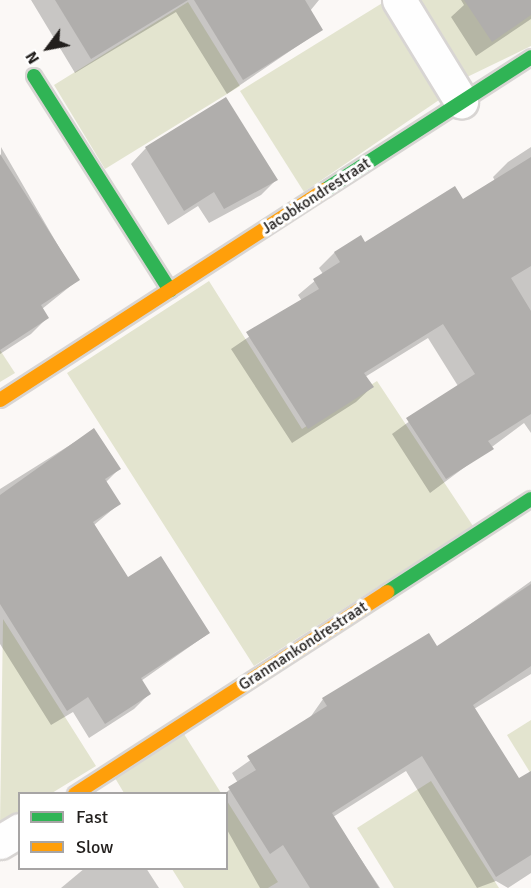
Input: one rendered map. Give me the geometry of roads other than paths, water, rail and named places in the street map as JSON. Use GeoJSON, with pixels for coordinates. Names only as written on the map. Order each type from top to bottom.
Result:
{"type":"FeatureCollection","features":[{"type":"Feature","properties":{"kind":"street"},"geometry":{"type":"LineString","coordinates":[[399,0],[462,101]]}},
{"type":"Feature","properties":{"kind":"street","name":"Jacobkondrestraat"},"geometry":{"type":"LineString","coordinates":[[0,400],[531,57]]}},
{"type":"Feature","properties":{"kind":"street"},"geometry":{"type":"LineString","coordinates":[[34,76],[170,290]]}},
{"type":"Feature","properties":{"kind":"street","name":"Granmankondrestraat"},"geometry":{"type":"LineString","coordinates":[[78,792],[531,499]]}},
{"type":"Feature","properties":{"kind":"street"},"geometry":{"type":"LineString","coordinates":[[0,842],[18,831]]}}]}
